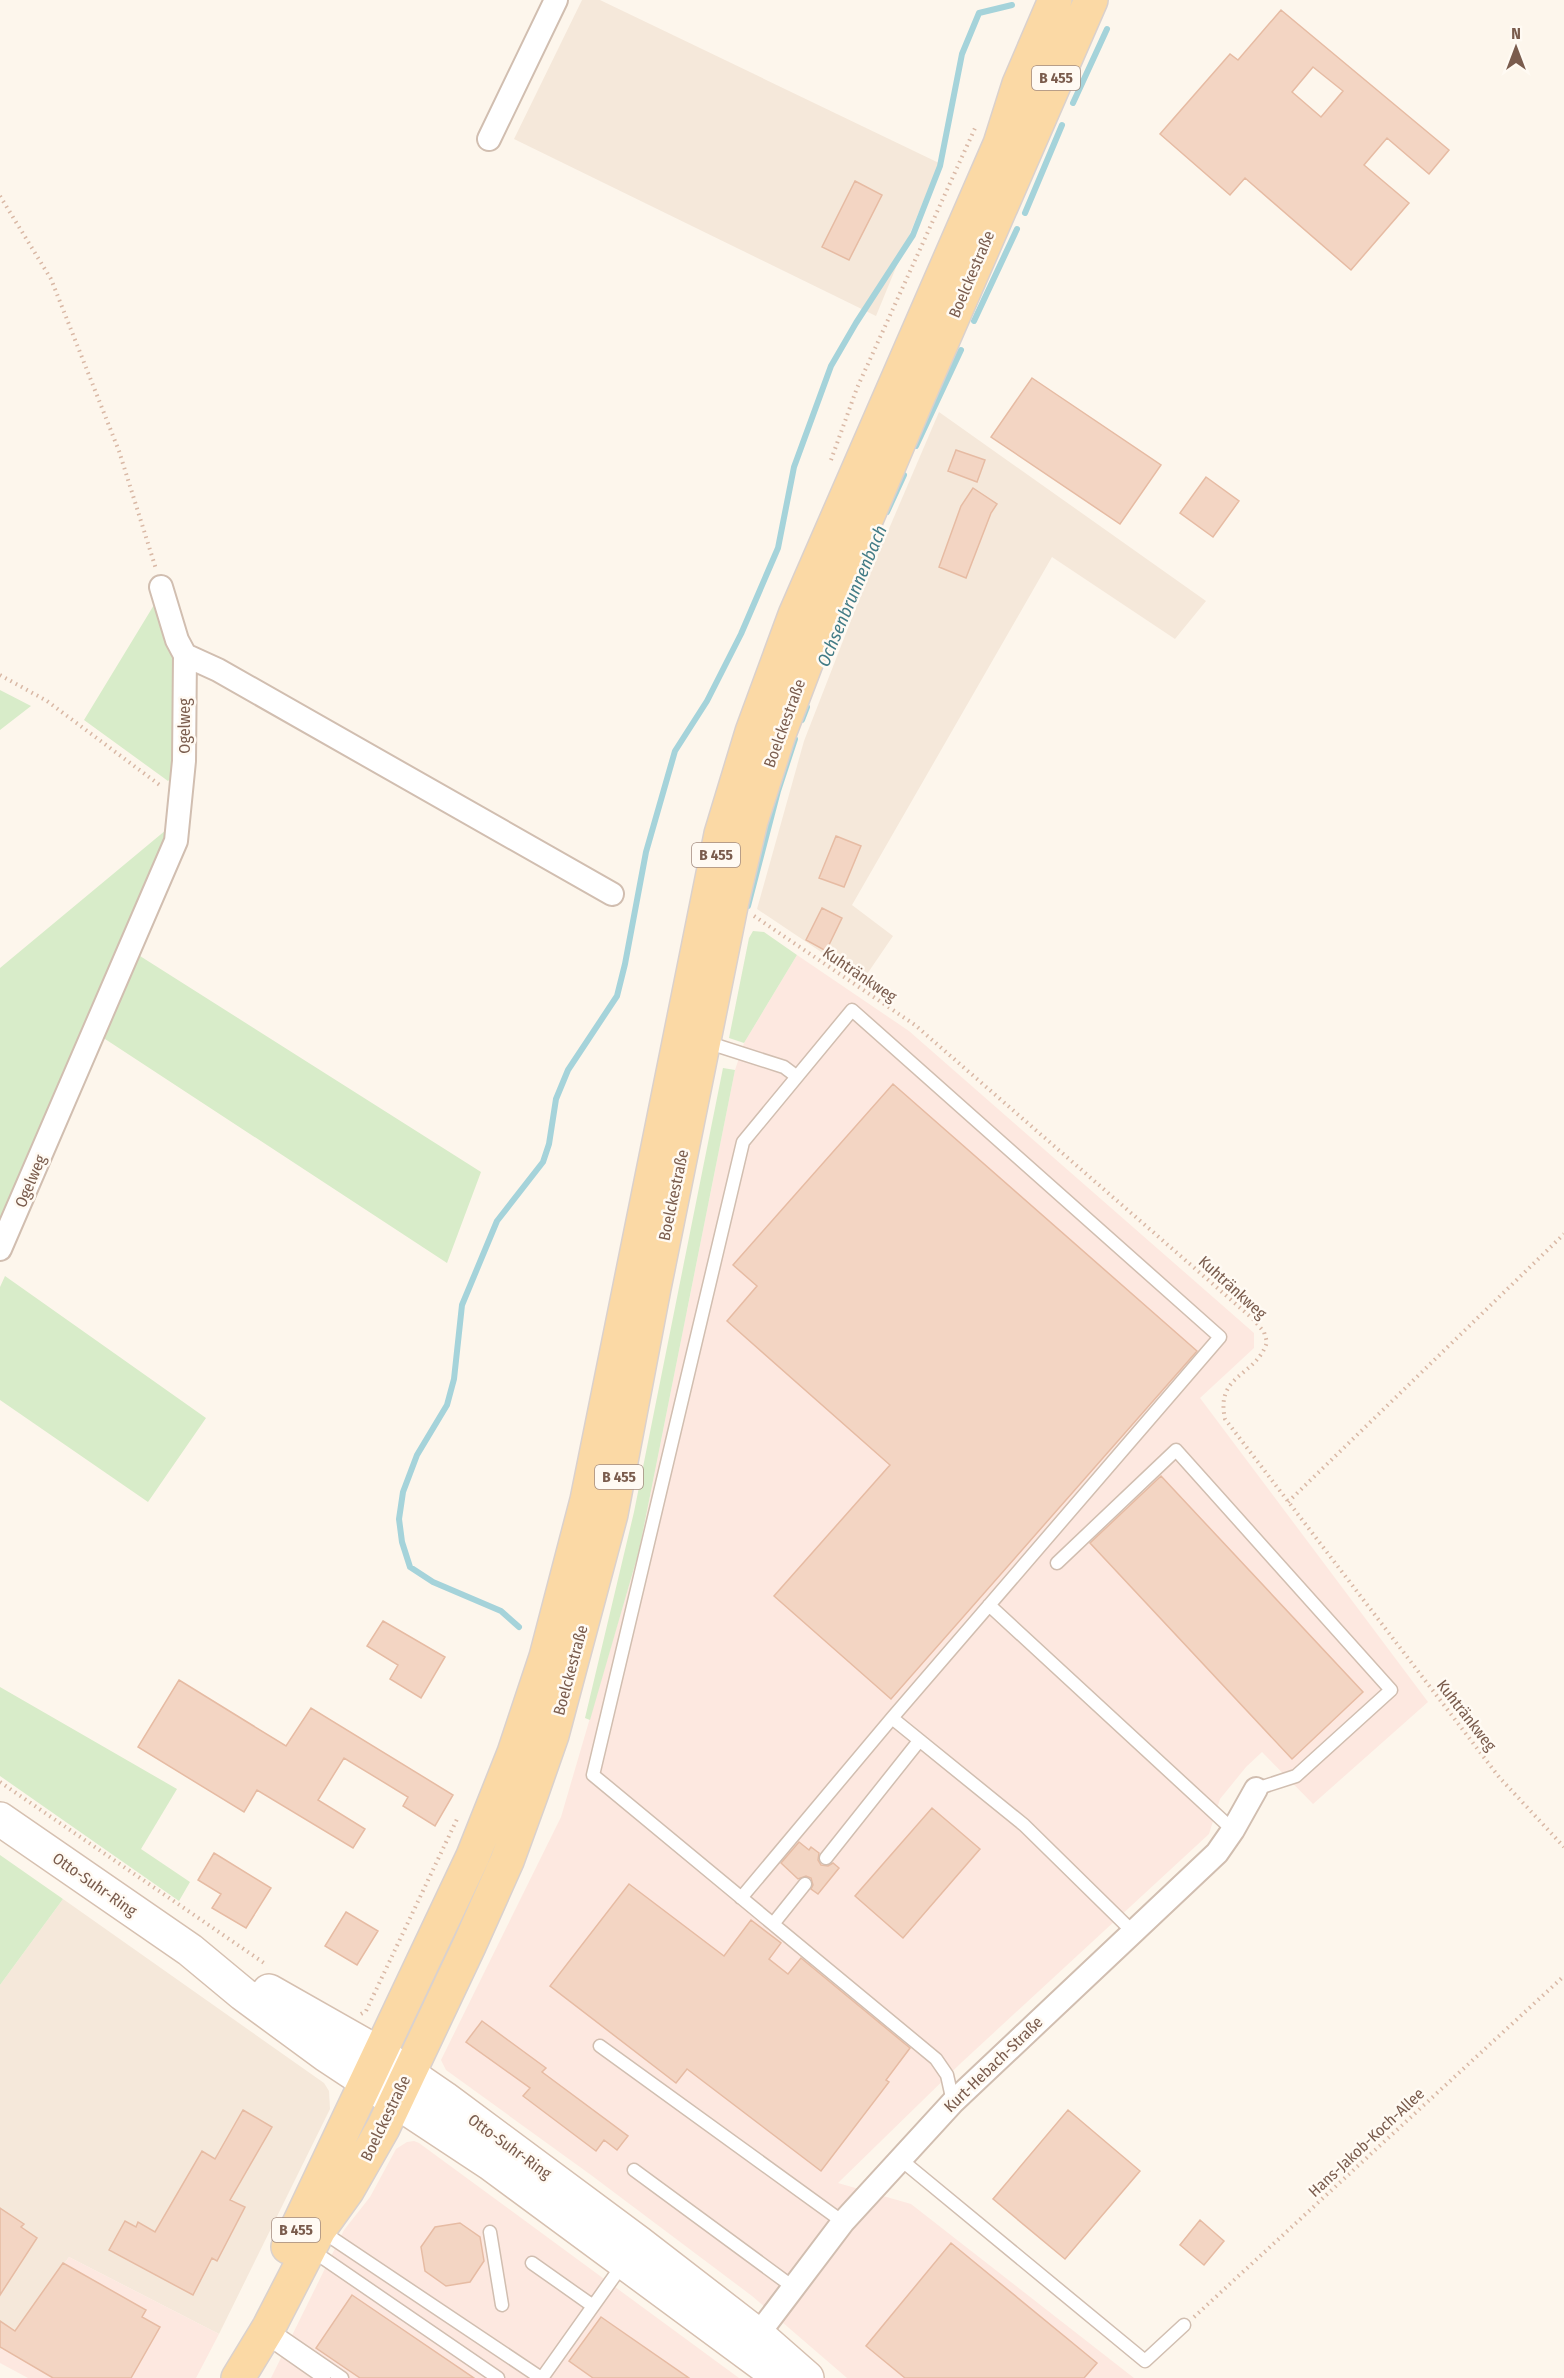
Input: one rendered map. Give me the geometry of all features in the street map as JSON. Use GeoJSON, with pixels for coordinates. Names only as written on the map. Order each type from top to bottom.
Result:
{"type":"FeatureCollection","features":[{"type":"Feature","properties":{"kind":"main road","name":"Boelckestraße"},"geometry":{"type":"LineString","coordinates":[[236,2378],[372,2068],[473,1856],[496,1802],[546,1657],[587,1500],[718,845],[752,732],[795,615],[1000,144],[1020,84],[1055,0]]}},
{"type":"Feature","properties":{"kind":"main road","name":"Boelckestraße"},"geometry":{"type":"LineString","coordinates":[[236,2378],[266,2332],[314,2239],[356,2176],[383,2128],[507,1861],[552,1735],[621,1471],[654,1288],[732,902],[751,821],[779,734],[811,650],[913,408],[1091,0]]}},
{"type":"Feature","properties":{"kind":"street"},"geometry":{"type":"LineString","coordinates":[[489,139],[556,0]]}},
{"type":"Feature","properties":{"kind":"street"},"geometry":{"type":"LineString","coordinates":[[161,587],[177,640],[185,655],[218,670],[612,894]]}},
{"type":"Feature","properties":{"kind":"street","name":"Ogelweg"},"geometry":{"type":"LineString","coordinates":[[0,1249],[176,842],[184,761],[185,655]]}},
{"type":"Feature","properties":{"kind":"street","name":"Kurt-Hebach-Straße"},"geometry":{"type":"LineString","coordinates":[[751,2343],[843,2222],[900,2159],[952,2102],[1217,1852],[1233,1830],[1256,1789]]}},
{"type":"Feature","properties":{"kind":"street","name":"Otto-Suhr-Ring"},"geometry":{"type":"LineString","coordinates":[[0,1819],[190,1950],[243,1994],[402,2086],[491,2164],[632,2252],[751,2343],[807,2378]]}},
{"type":"Feature","properties":{"kind":"street","name":"Otto-Suhr-Ring"},"geometry":{"type":"LineString","coordinates":[[751,2343],[781,2378]]}},
{"type":"Feature","properties":{"kind":"lane"},"geometry":{"type":"LineString","coordinates":[[741,1898],[892,1718],[1220,1337],[852,1010],[743,1142],[593,1775],[741,1898],[936,2059],[947,2075],[952,2102]]}},
{"type":"Feature","properties":{"kind":"lane"},"geometry":{"type":"LineString","coordinates":[[704,1042],[784,1067],[796,1076]]}},
{"type":"Feature","properties":{"kind":"lane"},"geometry":{"type":"LineString","coordinates":[[1057,1563],[1176,1450],[1391,1690],[1296,1776],[1256,1789]]}},
{"type":"Feature","properties":{"kind":"lane"},"geometry":{"type":"LineString","coordinates":[[989,1605],[1233,1830]]}},
{"type":"Feature","properties":{"kind":"lane"},"geometry":{"type":"LineString","coordinates":[[892,1718],[1024,1825],[1132,1930]]}},
{"type":"Feature","properties":{"kind":"lane"},"geometry":{"type":"LineString","coordinates":[[826,1858],[919,1741]]}},
{"type":"Feature","properties":{"kind":"lane"},"geometry":{"type":"LineString","coordinates":[[773,1924],[805,1884]]}},
{"type":"Feature","properties":{"kind":"lane"},"geometry":{"type":"LineString","coordinates":[[600,2046],[843,2222]]}},
{"type":"Feature","properties":{"kind":"lane"},"geometry":{"type":"LineString","coordinates":[[900,2159],[1145,2361],[1184,2325]]}},
{"type":"Feature","properties":{"kind":"lane"},"geometry":{"type":"LineString","coordinates":[[634,2170],[793,2287]]}},
{"type":"Feature","properties":{"kind":"lane"},"geometry":{"type":"LineString","coordinates":[[490,2232],[502,2305]]}},
{"type":"Feature","properties":{"kind":"lane"},"geometry":{"type":"LineString","coordinates":[[314,2239],[498,2378]]}},
{"type":"Feature","properties":{"kind":"lane"},"geometry":{"type":"LineString","coordinates":[[314,2239],[541,2378],[632,2252]]}},
{"type":"Feature","properties":{"kind":"lane"},"geometry":{"type":"LineString","coordinates":[[532,2263],[593,2306]]}},
{"type":"Feature","properties":{"kind":"lane"},"geometry":{"type":"LineString","coordinates":[[266,2332],[324,2378]]}},
{"type":"Feature","properties":{"kind":"lane"},"geometry":{"type":"LineString","coordinates":[[266,2332],[342,2378]]}},
{"type":"Feature","properties":{"kind":"path"},"geometry":{"type":"LineString","coordinates":[[0,196],[51,279],[119,451],[161,587]]}},
{"type":"Feature","properties":{"kind":"path"},"geometry":{"type":"LineString","coordinates":[[0,675],[47,701],[181,800]]}},
{"type":"Feature","properties":{"kind":"path","name":"Kuhtränkweg"},"geometry":{"type":"LineString","coordinates":[[732,902],[915,1025],[1253,1319],[1264,1332],[1267,1342],[1259,1358],[1230,1383],[1224,1394],[1222,1406],[1225,1419],[1499,1777],[1564,1847]]}},
{"type":"Feature","properties":{"kind":"path"},"geometry":{"type":"LineString","coordinates":[[1288,1502],[1564,1234]]}},
{"type":"Feature","properties":{"kind":"path"},"geometry":{"type":"LineString","coordinates":[[0,1782],[275,1971]]}},
{"type":"Feature","properties":{"kind":"path","name":"Hans-Jakob-Koch-Allee"},"geometry":{"type":"LineString","coordinates":[[1184,2325],[1564,1976]]}},
{"type":"Feature","properties":{"kind":"path"},"geometry":{"type":"LineString","coordinates":[[358,2016],[366,2011]]}},
{"type":"Feature","properties":{"kind":"shaded area"},"geometry":{"type":"Polygon","coordinates":[[[582,0],[600,0],[939,163],[876,316],[514,139],[582,0]]]}},
{"type":"Feature","properties":{"kind":"shaded area"},"geometry":{"type":"Polygon","coordinates":[[[939,412],[1206,601],[1175,639],[1052,557],[852,905],[893,936],[863,980],[757,909],[804,741],[864,587],[939,412]]]}},
{"type":"Feature","properties":{"kind":"shaded area"},"geometry":{"type":"Polygon","coordinates":[[[797,955],[909,1031],[1254,1333],[1254,1348],[1200,1398],[1428,1702],[1313,1804],[1262,1752],[1246,1767],[1220,1799],[1209,1834],[961,2063],[838,2183],[911,2204],[1134,2378],[847,2378],[752,2296],[446,2070],[441,2060],[561,1817],[639,1551],[735,1070],[744,1043],[797,955]]]}},
{"type":"Feature","properties":{"kind":"shaded area"},"geometry":{"type":"Polygon","coordinates":[[[63,1899],[324,2083],[329,2091],[330,2109],[219,2334],[69,2257],[0,2351],[0,1985],[63,1899]]]}},
{"type":"Feature","properties":{"kind":"shaded area"},"geometry":{"type":"Polygon","coordinates":[[[414,2141],[739,2378],[271,2378],[344,2230],[370,2197],[396,2149],[407,2142],[414,2141]]]}},
{"type":"Feature","properties":{"kind":"shaded area"},"geometry":{"type":"Polygon","coordinates":[[[69,2257],[219,2334],[196,2378],[28,2378],[0,2363],[0,2351],[69,2257]]]}},
{"type":"Feature","properties":{"kind":"green space"},"geometry":{"type":"Polygon","coordinates":[[[157,600],[170,638],[176,667],[174,775],[168,781],[84,720],[157,600]]]}},
{"type":"Feature","properties":{"kind":"green space"},"geometry":{"type":"Polygon","coordinates":[[[0,690],[31,706],[0,730],[0,690]]]}},
{"type":"Feature","properties":{"kind":"green space"},"geometry":{"type":"Polygon","coordinates":[[[172,825],[0,1231],[0,968],[172,825]]]}},
{"type":"Feature","properties":{"kind":"green space"},"geometry":{"type":"Polygon","coordinates":[[[753,931],[764,932],[797,955],[744,1043],[729,1038],[749,938],[753,931]]]}},
{"type":"Feature","properties":{"kind":"green space"},"geometry":{"type":"Polygon","coordinates":[[[140,956],[481,1172],[447,1263],[102,1037],[140,956]]]}},
{"type":"Feature","properties":{"kind":"green space"},"geometry":{"type":"Polygon","coordinates":[[[723,1068],[735,1070],[639,1551],[590,1720],[585,1718],[634,1512],[723,1068]]]}},
{"type":"Feature","properties":{"kind":"green space"},"geometry":{"type":"Polygon","coordinates":[[[5,1276],[206,1418],[148,1502],[0,1400],[0,1287],[5,1276]]]}},
{"type":"Feature","properties":{"kind":"green space"},"geometry":{"type":"Polygon","coordinates":[[[0,1687],[177,1789],[141,1849],[190,1882],[179,1901],[0,1776],[0,1687]]]}},
{"type":"Feature","properties":{"kind":"green space"},"geometry":{"type":"Polygon","coordinates":[[[0,1855],[63,1899],[0,1985],[0,1855]]]}},
{"type":"Feature","properties":{"kind":"building"},"geometry":{"type":"Polygon","coordinates":[[[1281,10],[1449,150],[1429,174],[1387,138],[1364,165],[1409,203],[1351,270],[1245,178],[1230,195],[1160,134],[1230,54],[1238,60],[1281,10]],[[1313,67],[1292,92],[1321,117],[1343,91],[1313,67]]]}},
{"type":"Feature","properties":{"kind":"building"},"geometry":{"type":"Polygon","coordinates":[[[855,181],[882,195],[849,260],[822,247],[855,181]]]}},
{"type":"Feature","properties":{"kind":"building"},"geometry":{"type":"Polygon","coordinates":[[[1032,378],[1161,465],[1120,524],[991,437],[1032,378]]]}},
{"type":"Feature","properties":{"kind":"building"},"geometry":{"type":"Polygon","coordinates":[[[956,450],[985,460],[977,482],[948,471],[956,450]]]}},
{"type":"Feature","properties":{"kind":"building"},"geometry":{"type":"Polygon","coordinates":[[[1206,477],[1239,501],[1213,537],[1180,513],[1206,477]]]}},
{"type":"Feature","properties":{"kind":"building"},"geometry":{"type":"Polygon","coordinates":[[[973,488],[997,504],[991,513],[966,578],[939,567],[961,506],[973,488]]]}},
{"type":"Feature","properties":{"kind":"building"},"geometry":{"type":"Polygon","coordinates":[[[836,836],[861,846],[844,887],[819,878],[836,836]]]}},
{"type":"Feature","properties":{"kind":"building"},"geometry":{"type":"Polygon","coordinates":[[[822,908],[842,918],[826,951],[806,940],[822,908]]]}},
{"type":"Feature","properties":{"kind":"building"},"geometry":{"type":"Polygon","coordinates":[[[893,1084],[1197,1351],[891,1699],[774,1596],[890,1465],[727,1321],[757,1286],[733,1265],[893,1084]]]}},
{"type":"Feature","properties":{"kind":"building"},"geometry":{"type":"Polygon","coordinates":[[[1161,1476],[1363,1692],[1292,1759],[1090,1543],[1161,1476]]]}},
{"type":"Feature","properties":{"kind":"building"},"geometry":{"type":"Polygon","coordinates":[[[383,1621],[445,1657],[421,1698],[390,1679],[398,1665],[367,1646],[383,1621]]]}},
{"type":"Feature","properties":{"kind":"building"},"geometry":{"type":"Polygon","coordinates":[[[179,1680],[286,1746],[311,1708],[453,1795],[435,1826],[403,1806],[408,1797],[344,1758],[318,1800],[365,1829],[353,1848],[257,1790],[244,1812],[138,1747],[179,1680]]]}},
{"type":"Feature","properties":{"kind":"building"},"geometry":{"type":"Polygon","coordinates":[[[932,1808],[980,1849],[903,1938],[855,1896],[932,1808]]]}},
{"type":"Feature","properties":{"kind":"building"},"geometry":{"type":"Polygon","coordinates":[[[799,1842],[809,1850],[811,1847],[819,1853],[818,1860],[821,1865],[828,1866],[833,1863],[839,1868],[818,1894],[811,1889],[813,1885],[811,1878],[806,1876],[798,1879],[781,1863],[799,1842]]]}},
{"type":"Feature","properties":{"kind":"building"},"geometry":{"type":"Polygon","coordinates":[[[214,1853],[271,1888],[246,1928],[212,1908],[221,1894],[198,1880],[214,1853]]]}},
{"type":"Feature","properties":{"kind":"building"},"geometry":{"type":"Polygon","coordinates":[[[629,1884],[724,1956],[751,1920],[781,1943],[769,1959],[788,1974],[801,1958],[910,2048],[886,2080],[889,2082],[821,2171],[687,2069],[676,2083],[550,1986],[629,1884]]]}},
{"type":"Feature","properties":{"kind":"building"},"geometry":{"type":"Polygon","coordinates":[[[346,1912],[378,1931],[357,1965],[325,1946],[346,1912]]]}},
{"type":"Feature","properties":{"kind":"building"},"geometry":{"type":"Polygon","coordinates":[[[482,2021],[546,2068],[542,2072],[628,2136],[617,2150],[604,2140],[596,2151],[523,2096],[530,2088],[466,2042],[482,2021]]]}},
{"type":"Feature","properties":{"kind":"building"},"geometry":{"type":"Polygon","coordinates":[[[243,2110],[272,2127],[230,2200],[245,2207],[217,2261],[212,2258],[193,2295],[109,2250],[125,2221],[136,2227],[138,2222],[155,2232],[202,2151],[215,2159],[243,2110]]]}},
{"type":"Feature","properties":{"kind":"building"},"geometry":{"type":"Polygon","coordinates":[[[1068,2110],[1140,2171],[1065,2259],[993,2199],[1068,2110]]]}},
{"type":"Feature","properties":{"kind":"building"},"geometry":{"type":"Polygon","coordinates":[[[0,2208],[24,2224],[21,2227],[37,2238],[0,2295],[0,2208]]]}},
{"type":"Feature","properties":{"kind":"building"},"geometry":{"type":"Polygon","coordinates":[[[1200,2220],[1224,2241],[1204,2265],[1180,2245],[1200,2220]]]}},
{"type":"Feature","properties":{"kind":"building"},"geometry":{"type":"Polygon","coordinates":[[[460,2223],[480,2237],[484,2261],[470,2282],[446,2286],[425,2271],[421,2247],[435,2227],[460,2223]]]}},
{"type":"Feature","properties":{"kind":"building"},"geometry":{"type":"Polygon","coordinates":[[[951,2243],[1097,2363],[1084,2378],[905,2378],[866,2346],[951,2243]]]}},
{"type":"Feature","properties":{"kind":"building"},"geometry":{"type":"Polygon","coordinates":[[[63,2263],[146,2310],[142,2317],[160,2327],[131,2378],[53,2378],[0,2347],[0,2321],[15,2331],[63,2263]]]}},
{"type":"Feature","properties":{"kind":"building"},"geometry":{"type":"Polygon","coordinates":[[[352,2295],[474,2378],[360,2378],[316,2348],[352,2295]]]}},
{"type":"Feature","properties":{"kind":"building"},"geometry":{"type":"Polygon","coordinates":[[[601,2317],[689,2378],[593,2378],[569,2361],[601,2317]]]}},
{"type":"Feature","properties":{"kind":"waterway"},"geometry":{"type":"LineString","coordinates":[[519,1627],[501,1611],[433,1582],[410,1567],[402,1542],[399,1519],[403,1492],[417,1455],[447,1405],[454,1379],[462,1305],[497,1221],[543,1162],[549,1144],[556,1099],[568,1070],[617,996],[646,852],[675,751],[707,701],[741,634],[778,548],[794,467],[831,366],[913,235],[940,166],[962,54],[979,13],[1012,5]]}},
{"type":"Feature","properties":{"kind":"waterway","name":"Ochsenbrunnenbach"},"geometry":{"type":"LineString","coordinates":[[1073,103],[1107,29]]}},
{"type":"Feature","properties":{"kind":"waterway","name":"Ochsenbrunnenbach"},"geometry":{"type":"LineString","coordinates":[[1025,213],[1062,125]]}},
{"type":"Feature","properties":{"kind":"waterway","name":"Ochsenbrunnenbach"},"geometry":{"type":"LineString","coordinates":[[974,321],[1017,229]]}},
{"type":"Feature","properties":{"kind":"waterway","name":"Ochsenbrunnenbach"},"geometry":{"type":"LineString","coordinates":[[916,446],[961,350]]}},
{"type":"Feature","properties":{"kind":"waterway","name":"Ochsenbrunnenbach"},"geometry":{"type":"LineString","coordinates":[[887,512],[904,475]]}},
{"type":"Feature","properties":{"kind":"waterway","name":"Ochsenbrunnenbach"},"geometry":{"type":"LineString","coordinates":[[802,720],[807,707]]}},
{"type":"Feature","properties":{"kind":"waterway","name":"Ochsenbrunnenbach"},"geometry":{"type":"LineString","coordinates":[[748,906],[778,791],[795,739]]}}]}
